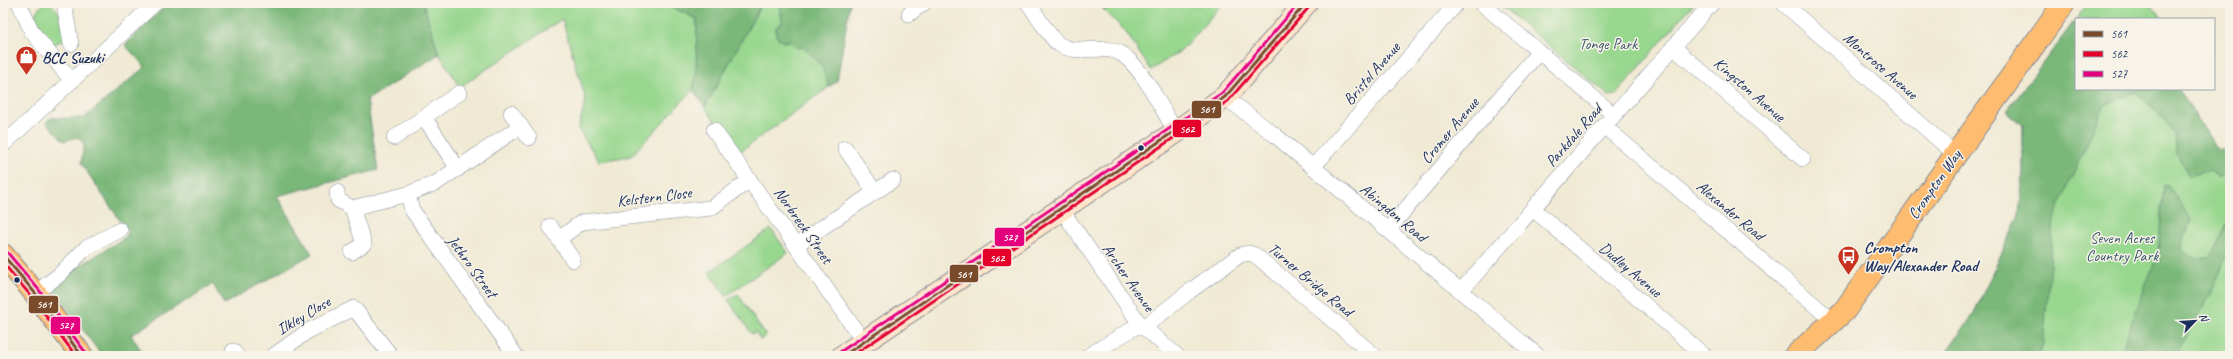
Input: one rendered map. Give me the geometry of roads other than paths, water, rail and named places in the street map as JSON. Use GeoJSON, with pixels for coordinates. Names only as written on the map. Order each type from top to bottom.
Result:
{"type":"FeatureCollection","features":[{"type":"Feature","properties":{"kind":"main road"},"geometry":{"type":"LineString","coordinates":[[843,356],[1176,132],[1225,97],[1306,3]]}},
{"type":"Feature","properties":{"kind":"main road","name":"Crompton Way"},"geometry":{"type":"LineString","coordinates":[[1795,356],[1834,321],[1849,305],[2064,3]]}},
{"type":"Feature","properties":{"kind":"main road"},"geometry":{"type":"LineString","coordinates":[[3,255],[35,293],[82,356]]}},
{"type":"Feature","properties":{"kind":"street"},"geometry":{"type":"LineString","coordinates":[[64,3],[71,44]]}},
{"type":"Feature","properties":{"kind":"street"},"geometry":{"type":"LineString","coordinates":[[3,145],[155,3]]}},
{"type":"Feature","properties":{"kind":"street"},"geometry":{"type":"LineString","coordinates":[[909,14],[924,3]]}},
{"type":"Feature","properties":{"kind":"street"},"geometry":{"type":"LineString","coordinates":[[1028,3],[1056,42],[1067,48],[1108,49],[1127,58],[1144,80],[1176,132]]}},
{"type":"Feature","properties":{"kind":"street","name":"Bristol Avenue"},"geometry":{"type":"LineString","coordinates":[[1313,167],[1456,3]]}},
{"type":"Feature","properties":{"kind":"street","name":"Alexander Road"},"geometry":{"type":"LineString","coordinates":[[1481,3],[1538,53],[1609,121],[1834,321]]}},
{"type":"Feature","properties":{"kind":"street","name":"Parkdale Road"},"geometry":{"type":"LineString","coordinates":[[1461,291],[1712,3]]}},
{"type":"Feature","properties":{"kind":"street","name":"Montrose Avenue"},"geometry":{"type":"LineString","coordinates":[[1783,3],[1956,154]]}},
{"type":"Feature","properties":{"kind":"street"},"geometry":{"type":"LineString","coordinates":[[24,5],[32,32],[72,81]]}},
{"type":"Feature","properties":{"kind":"street","name":"Kingston Avenue"},"geometry":{"type":"LineString","coordinates":[[1673,47],[1803,159]]}},
{"type":"Feature","properties":{"kind":"street","name":"Cromer Avenue"},"geometry":{"type":"LineString","coordinates":[[1388,230],[1538,53]]}},
{"type":"Feature","properties":{"kind":"street"},"geometry":{"type":"LineString","coordinates":[[394,138],[459,93]]}},
{"type":"Feature","properties":{"kind":"street","name":"Abingdon Road"},"geometry":{"type":"LineString","coordinates":[[1225,97],[1313,167],[1538,356]]}},
{"type":"Feature","properties":{"kind":"street"},"geometry":{"type":"LineString","coordinates":[[511,113],[529,138]]}},
{"type":"Feature","properties":{"kind":"street"},"geometry":{"type":"LineString","coordinates":[[424,118],[458,169]]}},
{"type":"Feature","properties":{"kind":"street"},"geometry":{"type":"LineString","coordinates":[[352,208],[408,194],[436,183],[521,126]]}},
{"type":"Feature","properties":{"kind":"street","name":"Norbreck Street"},"geometry":{"type":"LineString","coordinates":[[714,130],[864,342]]}},
{"type":"Feature","properties":{"kind":"street"},"geometry":{"type":"LineString","coordinates":[[845,148],[875,192]]}},
{"type":"Feature","properties":{"kind":"street","name":"Kelstern Close"},"geometry":{"type":"LineString","coordinates":[[559,239],[582,222],[711,208],[750,180]]}},
{"type":"Feature","properties":{"kind":"street"},"geometry":{"type":"LineString","coordinates":[[796,245],[893,180]]}},
{"type":"Feature","properties":{"kind":"street"},"geometry":{"type":"LineString","coordinates":[[337,192],[338,200],[352,208],[364,244],[352,252]]}},
{"type":"Feature","properties":{"kind":"street","name":"Jethro Street"},"geometry":{"type":"LineString","coordinates":[[408,194],[412,210],[516,356]]}},
{"type":"Feature","properties":{"kind":"street","name":"Archer Avenue"},"geometry":{"type":"LineString","coordinates":[[1061,209],[1141,326],[1177,356]]}},
{"type":"Feature","properties":{"kind":"street","name":"Dudley Avenue"},"geometry":{"type":"LineString","coordinates":[[1533,209],[1705,356]]}},
{"type":"Feature","properties":{"kind":"street"},"geometry":{"type":"LineString","coordinates":[[550,226],[573,260]]}},
{"type":"Feature","properties":{"kind":"street"},"geometry":{"type":"LineString","coordinates":[[35,293],[58,276],[81,252],[120,230]]}},
{"type":"Feature","properties":{"kind":"street","name":"Turner Bridge Road"},"geometry":{"type":"LineString","coordinates":[[1141,326],[1240,255],[1248,253],[1255,255],[1375,356]]}},
{"type":"Feature","properties":{"kind":"street","name":"Ilkley Close"},"geometry":{"type":"LineString","coordinates":[[273,356],[308,331],[354,308],[390,356]]}},
{"type":"Feature","properties":{"kind":"street"},"geometry":{"type":"LineString","coordinates":[[1088,356],[1141,326]]}},
{"type":"Feature","properties":{"kind":"place","name":"BCC Suzuki"},"geometry":{"type":"Point","coordinates":[26,76]}},
{"type":"Feature","properties":{"kind":"place","name":"Crompton Way/Alexander Road"},"geometry":{"type":"Point","coordinates":[1848,276]}},
{"type":"Feature","properties":{"kind":"park label","name":"Tonge Park"},"geometry":{"type":"Point","coordinates":[1608,43]}},
{"type":"Feature","properties":{"kind":"park label","name":"Seven Acres Country Park"},"geometry":{"type":"Point","coordinates":[2122,246]}}]}
